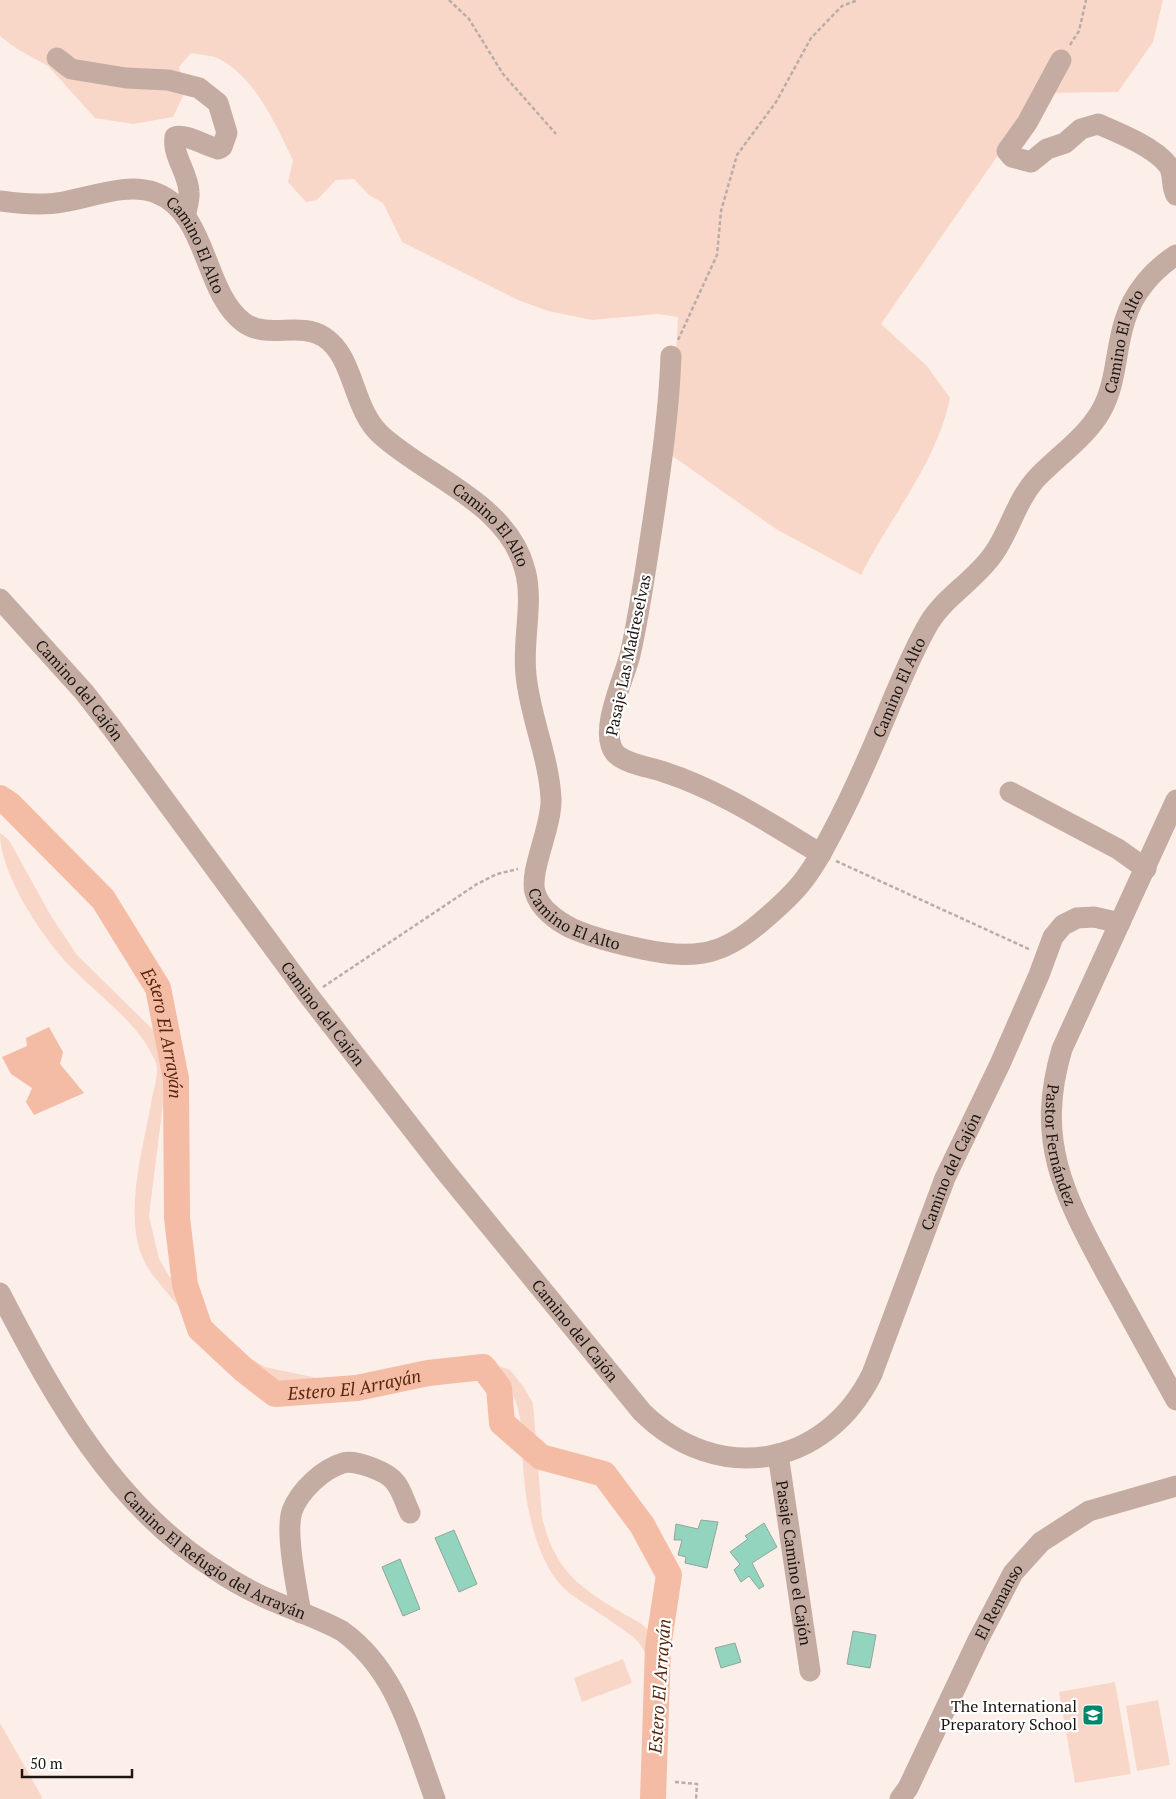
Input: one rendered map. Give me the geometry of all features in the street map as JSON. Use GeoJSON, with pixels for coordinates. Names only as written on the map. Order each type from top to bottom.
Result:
{"type":"FeatureCollection","features":[{"type":"Feature","properties":{"kind":"street"},"geometry":{"type":"LineString","coordinates":[[57,58],[71,69],[126,78],[168,80],[199,88],[218,103],[227,133],[222,147],[218,149],[201,144],[188,136],[175,137],[174,148],[182,164],[190,191],[185,216]]}},
{"type":"Feature","properties":{"kind":"street"},"geometry":{"type":"LineString","coordinates":[[1061,60],[1027,123],[1007,151],[1012,157],[1031,162],[1047,149],[1065,143],[1081,129],[1098,124],[1142,145],[1168,165],[1172,174],[1171,183],[1176,195]]}},
{"type":"Feature","properties":{"kind":"street","name":"Camino El Alto"},"geometry":{"type":"LineString","coordinates":[[0,201],[47,204],[135,189],[164,197],[185,216],[224,298],[239,319],[259,329],[310,331],[329,341],[343,360],[363,412],[377,431],[485,511],[512,540],[519,552],[528,589],[525,655],[526,680],[551,802],[546,836],[536,868],[534,883],[536,895],[544,907],[564,924],[618,944],[664,953],[696,954],[726,946],[751,930],[788,898],[807,876],[821,854],[851,797],[911,656],[927,627],[942,606],[994,553],[1018,505],[1032,483],[1086,431],[1100,413],[1112,386],[1125,319],[1130,306],[1141,288],[1156,270],[1176,255]]}},
{"type":"Feature","properties":{"kind":"street","name":"Pasaje Las Madreselvas"},"geometry":{"type":"LineString","coordinates":[[671,356],[669,414],[640,610],[629,658],[613,708],[610,743],[615,752],[623,759],[667,773],[717,795],[821,854]]}},
{"type":"Feature","properties":{"kind":"street","name":"Camino del Cajón"},"geometry":{"type":"LineString","coordinates":[[0,599],[84,692],[309,996],[445,1171],[601,1362],[654,1424],[681,1443],[712,1455],[745,1458],[778,1454],[808,1443],[834,1426],[851,1408],[865,1389],[945,1178],[1000,1064],[1058,930],[1070,920],[1094,916],[1120,923]]}},
{"type":"Feature","properties":{"kind":"street"},"geometry":{"type":"LineString","coordinates":[[1010,792],[1118,849],[1146,869]]}},
{"type":"Feature","properties":{"kind":"street","name":"Pastor Fernández"},"geometry":{"type":"LineString","coordinates":[[1176,800],[1146,869],[1062,1048],[1053,1086],[1052,1133],[1058,1169],[1076,1215],[1176,1400]]}},
{"type":"Feature","properties":{"kind":"street","name":"Camino El Refugio del Arrayán"},"geometry":{"type":"LineString","coordinates":[[0,1293],[37,1364],[63,1407],[93,1452],[134,1502],[162,1529],[214,1569],[249,1589],[342,1631],[378,1664],[394,1691],[435,1799]]}},
{"type":"Feature","properties":{"kind":"street","name":"Pasaje Camino el Cajón"},"geometry":{"type":"LineString","coordinates":[[778,1454],[810,1671]]}},
{"type":"Feature","properties":{"kind":"street"},"geometry":{"type":"LineString","coordinates":[[301,1613],[291,1550],[292,1512],[301,1495],[320,1476],[345,1462],[374,1468],[395,1481],[410,1513]]}},
{"type":"Feature","properties":{"kind":"street","name":"El Remanso"},"geometry":{"type":"LineString","coordinates":[[900,1799],[908,1788],[978,1640],[1014,1573],[1041,1542],[1089,1510],[1176,1486]]}},
{"type":"Feature","properties":{"kind":"path"},"geometry":{"type":"LineString","coordinates":[[449,0],[469,18],[503,74],[556,134]]}},
{"type":"Feature","properties":{"kind":"path"},"geometry":{"type":"LineString","coordinates":[[671,356],[717,255],[721,211],[737,155],[776,102],[811,38],[842,6],[858,0]]}},
{"type":"Feature","properties":{"kind":"path"},"geometry":{"type":"LineString","coordinates":[[1061,60],[1079,31],[1086,0]]}},
{"type":"Feature","properties":{"kind":"path"},"geometry":{"type":"LineString","coordinates":[[821,854],[1046,957]]}},
{"type":"Feature","properties":{"kind":"path"},"geometry":{"type":"LineString","coordinates":[[309,996],[487,878],[507,871],[536,868]]}},
{"type":"Feature","properties":{"kind":"path"},"geometry":{"type":"LineString","coordinates":[[675,1782],[697,1784],[696,1799]]}},
{"type":"Feature","properties":{"kind":"shaded area"},"geometry":{"type":"Polygon","coordinates":[[[0,0],[1163,0],[1153,42],[1118,92],[1041,93],[881,324],[927,366],[950,398],[944,422],[924,467],[861,575],[776,529],[671,455],[678,317],[658,314],[592,320],[548,311],[518,300],[402,242],[383,203],[369,195],[354,179],[336,180],[317,200],[306,202],[288,182],[293,160],[264,105],[245,79],[234,69],[214,57],[191,53],[179,67],[185,92],[173,117],[133,124],[95,118],[48,66],[17,49],[0,36],[0,0]]]}},
{"type":"Feature","properties":{"kind":"shaded area"},"geometry":{"type":"Polygon","coordinates":[[[0,833],[9,840],[51,916],[77,955],[162,1039],[167,1048],[167,1072],[149,1216],[159,1259],[169,1276],[220,1331],[248,1357],[265,1367],[317,1378],[373,1378],[437,1361],[476,1358],[510,1370],[523,1386],[533,1403],[542,1517],[553,1550],[569,1574],[579,1584],[604,1602],[642,1624],[648,1630],[657,1646],[666,1688],[667,1712],[663,1799],[648,1799],[653,1742],[653,1695],[646,1656],[634,1637],[577,1599],[557,1581],[546,1564],[535,1535],[528,1507],[524,1483],[521,1422],[518,1408],[513,1395],[505,1385],[494,1377],[483,1373],[463,1370],[414,1382],[376,1387],[309,1387],[268,1380],[251,1374],[228,1357],[183,1311],[150,1271],[141,1254],[136,1234],[135,1212],[139,1166],[156,1077],[156,1063],[139,1034],[62,958],[37,925],[7,868],[0,833]]]}},
{"type":"Feature","properties":{"kind":"shaded area"},"geometry":{"type":"Polygon","coordinates":[[[49,1027],[63,1052],[60,1064],[84,1093],[34,1115],[26,1102],[32,1088],[11,1074],[2,1057],[27,1046],[26,1038],[49,1027]]]}},
{"type":"Feature","properties":{"kind":"shaded area"},"geometry":{"type":"Polygon","coordinates":[[[623,1659],[632,1683],[582,1702],[574,1678],[623,1659]]]}},
{"type":"Feature","properties":{"kind":"shaded area"},"geometry":{"type":"Polygon","coordinates":[[[1115,1682],[1131,1774],[1075,1783],[1059,1692],[1115,1682]]]}},
{"type":"Feature","properties":{"kind":"shaded area"},"geometry":{"type":"Polygon","coordinates":[[[1158,1700],[1170,1765],[1137,1771],[1126,1706],[1158,1700]]]}},
{"type":"Feature","properties":{"kind":"shaded area"},"geometry":{"type":"Polygon","coordinates":[[[0,1723],[42,1797],[41,1799],[0,1799],[0,1723]]]}},
{"type":"Feature","properties":{"kind":"building"},"geometry":{"type":"Polygon","coordinates":[[[701,1520],[718,1522],[707,1568],[685,1563],[686,1557],[678,1555],[682,1540],[674,1540],[676,1524],[698,1529],[701,1520]]]}},
{"type":"Feature","properties":{"kind":"building"},"geometry":{"type":"Polygon","coordinates":[[[764,1523],[777,1547],[752,1563],[764,1586],[759,1589],[749,1576],[741,1582],[734,1570],[740,1564],[730,1552],[748,1539],[745,1536],[764,1523]]]}},
{"type":"Feature","properties":{"kind":"building"},"geometry":{"type":"Polygon","coordinates":[[[454,1530],[477,1584],[459,1592],[435,1538],[454,1530]]]}},
{"type":"Feature","properties":{"kind":"building"},"geometry":{"type":"Polygon","coordinates":[[[400,1559],[420,1609],[403,1616],[382,1567],[400,1559]]]}},
{"type":"Feature","properties":{"kind":"building"},"geometry":{"type":"Polygon","coordinates":[[[853,1631],[876,1635],[870,1668],[847,1664],[853,1631]]]}},
{"type":"Feature","properties":{"kind":"building"},"geometry":{"type":"Polygon","coordinates":[[[735,1643],[741,1662],[721,1668],[715,1648],[735,1643]]]}},
{"type":"Feature","properties":{"kind":"waterway","name":"Estero El Arrayán"},"geometry":{"type":"LineString","coordinates":[[0,798],[9,804],[103,899],[158,988],[176,1079],[177,1218],[185,1285],[200,1329],[244,1370],[275,1394],[357,1388],[428,1373],[483,1367],[499,1388],[502,1423],[541,1457],[604,1474],[642,1525],[669,1575],[658,1647],[653,1799]]}},
{"type":"Feature","properties":{"kind":"place","name":"The International Preparatory School"},"geometry":{"type":"Point","coordinates":[1093,1715]}}]}
